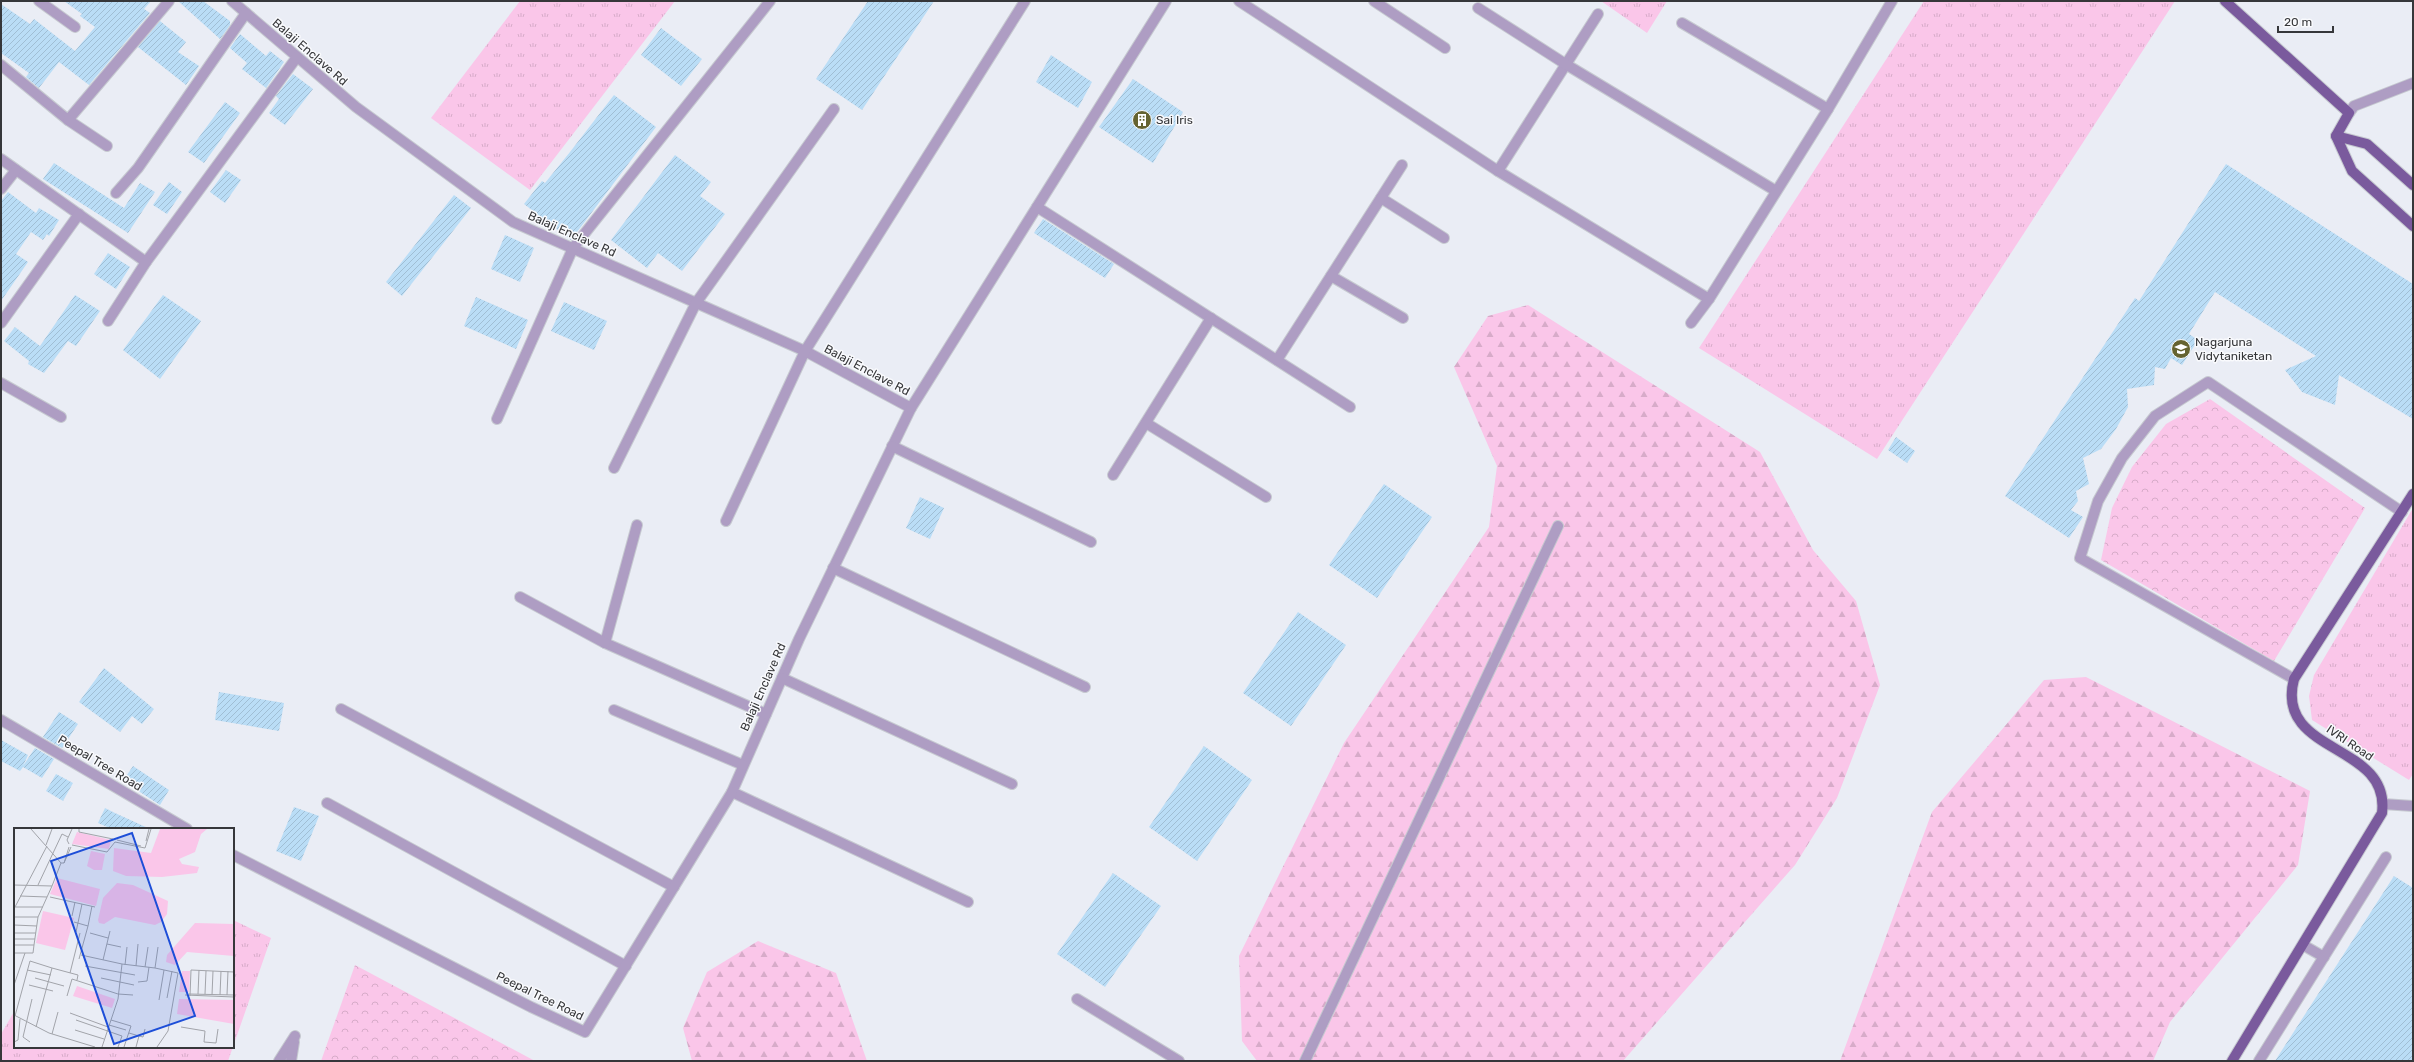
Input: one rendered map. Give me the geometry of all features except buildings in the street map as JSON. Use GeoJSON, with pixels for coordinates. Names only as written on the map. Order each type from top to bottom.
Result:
{"type":"FeatureCollection","features":[{"type":"Feature","properties":{"kind":"main road"},"geometry":{"type":"LineString","coordinates":[[2225,1],[2349,112],[2336,136]]}},
{"type":"Feature","properties":{"kind":"main road"},"geometry":{"type":"LineString","coordinates":[[2336,136],[2366,144],[2413,185]]}},
{"type":"Feature","properties":{"kind":"main road"},"geometry":{"type":"LineString","coordinates":[[2336,136],[2352,171],[2413,226]]}},
{"type":"Feature","properties":{"kind":"main road","name":"IVRI Road"},"geometry":{"type":"LineString","coordinates":[[2232,1061],[2379,822],[2383,804],[2381,788],[2372,774],[2307,730],[2300,722],[2292,702],[2294,679],[2413,494]]}},
{"type":"Feature","properties":{"kind":"street"},"geometry":{"type":"LineString","coordinates":[[39,1],[75,27]]}},
{"type":"Feature","properties":{"kind":"street"},"geometry":{"type":"LineString","coordinates":[[68,120],[168,1]]}},
{"type":"Feature","properties":{"kind":"street","name":"Balaji Enclave Rd"},"geometry":{"type":"LineString","coordinates":[[232,1],[356,108],[513,222],[805,351],[911,408],[833,568],[782,678],[732,792]]}},
{"type":"Feature","properties":{"kind":"street"},"geometry":{"type":"LineString","coordinates":[[497,419],[573,248],[770,1]]}},
{"type":"Feature","properties":{"kind":"street"},"geometry":{"type":"LineString","coordinates":[[726,521],[805,351],[1025,1]]}},
{"type":"Feature","properties":{"kind":"street"},"geometry":{"type":"LineString","coordinates":[[911,408],[1166,1]]}},
{"type":"Feature","properties":{"kind":"street"},"geometry":{"type":"LineString","coordinates":[[1240,1],[1498,171],[1709,299]]}},
{"type":"Feature","properties":{"kind":"street"},"geometry":{"type":"LineString","coordinates":[[1374,1],[1445,48]]}},
{"type":"Feature","properties":{"kind":"street"},"geometry":{"type":"LineString","coordinates":[[1691,323],[1709,299],[1828,109],[1892,1]]}},
{"type":"Feature","properties":{"kind":"street"},"geometry":{"type":"LineString","coordinates":[[1478,8],[1567,65],[1776,191]]}},
{"type":"Feature","properties":{"kind":"street"},"geometry":{"type":"LineString","coordinates":[[116,193],[138,168],[246,13]]}},
{"type":"Feature","properties":{"kind":"street"},"geometry":{"type":"LineString","coordinates":[[1498,171],[1567,65],[1598,14]]}},
{"type":"Feature","properties":{"kind":"street"},"geometry":{"type":"LineString","coordinates":[[1682,23],[1828,109]]}},
{"type":"Feature","properties":{"kind":"street"},"geometry":{"type":"LineString","coordinates":[[108,322],[146,262],[297,57]]}},
{"type":"Feature","properties":{"kind":"street"},"geometry":{"type":"LineString","coordinates":[[1,65],[68,120],[107,146]]}},
{"type":"Feature","properties":{"kind":"street"},"geometry":{"type":"LineString","coordinates":[[2349,112],[2354,106],[2413,83]]}},
{"type":"Feature","properties":{"kind":"street"},"geometry":{"type":"LineString","coordinates":[[614,468],[696,303],[834,109]]}},
{"type":"Feature","properties":{"kind":"street"},"geometry":{"type":"LineString","coordinates":[[1,159],[146,262]]}},
{"type":"Feature","properties":{"kind":"street"},"geometry":{"type":"LineString","coordinates":[[1277,360],[1402,165]]}},
{"type":"Feature","properties":{"kind":"street"},"geometry":{"type":"LineString","coordinates":[[1,189],[16,170]]}},
{"type":"Feature","properties":{"kind":"street"},"geometry":{"type":"LineString","coordinates":[[1381,198],[1444,238]]}},
{"type":"Feature","properties":{"kind":"street"},"geometry":{"type":"LineString","coordinates":[[1037,207],[1350,407]]}},
{"type":"Feature","properties":{"kind":"street"},"geometry":{"type":"LineString","coordinates":[[1,323],[79,214]]}},
{"type":"Feature","properties":{"kind":"street"},"geometry":{"type":"LineString","coordinates":[[1331,276],[1402,318]]}},
{"type":"Feature","properties":{"kind":"street"},"geometry":{"type":"LineString","coordinates":[[1113,475],[1211,318]]}},
{"type":"Feature","properties":{"kind":"street"},"geometry":{"type":"LineString","coordinates":[[2294,679],[2080,558],[2098,501],[2122,458],[2155,416],[2208,382],[2402,512]]}},
{"type":"Feature","properties":{"kind":"street"},"geometry":{"type":"LineString","coordinates":[[1,383],[61,417]]}},
{"type":"Feature","properties":{"kind":"street"},"geometry":{"type":"LineString","coordinates":[[1146,423],[1266,497]]}},
{"type":"Feature","properties":{"kind":"street"},"geometry":{"type":"LineString","coordinates":[[892,446],[1091,542]]}},
{"type":"Feature","properties":{"kind":"street"},"geometry":{"type":"LineString","coordinates":[[605,643],[637,525]]}},
{"type":"Feature","properties":{"kind":"street"},"geometry":{"type":"LineString","coordinates":[[1305,1061],[1558,526]]}},
{"type":"Feature","properties":{"kind":"street"},"geometry":{"type":"LineString","coordinates":[[833,568],[1085,687]]}},
{"type":"Feature","properties":{"kind":"street"},"geometry":{"type":"LineString","coordinates":[[520,597],[605,643],[766,714]]}},
{"type":"Feature","properties":{"kind":"street"},"geometry":{"type":"LineString","coordinates":[[782,678],[1012,784]]}},
{"type":"Feature","properties":{"kind":"street"},"geometry":{"type":"LineString","coordinates":[[341,709],[674,887]]}},
{"type":"Feature","properties":{"kind":"street"},"geometry":{"type":"LineString","coordinates":[[614,710],[743,765]]}},
{"type":"Feature","properties":{"kind":"street","name":"Peepal Tree Road"},"geometry":{"type":"LineString","coordinates":[[1,720],[185,828]]}},
{"type":"Feature","properties":{"kind":"street"},"geometry":{"type":"LineString","coordinates":[[732,792],[968,902]]}},
{"type":"Feature","properties":{"kind":"street","name":"Peepal Tree Road"},"geometry":{"type":"LineString","coordinates":[[234,856],[524,1004],[585,1032],[732,792]]}},
{"type":"Feature","properties":{"kind":"street"},"geometry":{"type":"LineString","coordinates":[[327,803],[626,966]]}},
{"type":"Feature","properties":{"kind":"street"},"geometry":{"type":"LineString","coordinates":[[2383,804],[2413,806]]}},
{"type":"Feature","properties":{"kind":"street"},"geometry":{"type":"LineString","coordinates":[[2259,1061],[2386,857]]}},
{"type":"Feature","properties":{"kind":"street"},"geometry":{"type":"LineString","coordinates":[[2303,945],[2324,957]]}},
{"type":"Feature","properties":{"kind":"street"},"geometry":{"type":"LineString","coordinates":[[1077,999],[1180,1061]]}},
{"type":"Feature","properties":{"kind":"street"},"geometry":{"type":"LineString","coordinates":[[279,1061],[295,1036],[291,1061]]}},
{"type":"Feature","properties":{"kind":"green space"},"geometry":{"type":"Polygon","coordinates":[[[520,1],[675,1],[530,190],[431,118],[520,1]]]}},
{"type":"Feature","properties":{"kind":"green space"},"geometry":{"type":"Polygon","coordinates":[[[1601,1],[1667,1],[1647,33],[1601,1]]]}},
{"type":"Feature","properties":{"kind":"green space"},"geometry":{"type":"Polygon","coordinates":[[[1924,1],[2175,1],[1877,459],[1699,348],[1924,1]]]}},
{"type":"Feature","properties":{"kind":"green space"},"geometry":{"type":"Polygon","coordinates":[[[1528,305],[1760,452],[1813,550],[1856,601],[1880,685],[1837,798],[1795,865],[1623,1061],[1257,1061],[1242,1041],[1239,956],[1344,743],[1489,527],[1497,466],[1454,367],[1488,316],[1528,305]]]}},
{"type":"Feature","properties":{"kind":"green space"},"geometry":{"type":"Polygon","coordinates":[[[2210,399],[2365,508],[2274,661],[2101,560],[2112,508],[2132,467],[2166,424],[2210,399]]]}},
{"type":"Feature","properties":{"kind":"green space"},"geometry":{"type":"Polygon","coordinates":[[[2413,508],[2413,774],[2409,780],[2312,720],[2309,696],[2314,675],[2413,508]]]}},
{"type":"Feature","properties":{"kind":"green space"},"geometry":{"type":"Polygon","coordinates":[[[2086,677],[2310,791],[2298,865],[2170,1022],[2153,1061],[1840,1061],[1932,812],[2044,680],[2086,677]]]}},
{"type":"Feature","properties":{"kind":"green space"},"geometry":{"type":"Polygon","coordinates":[[[234,920],[271,938],[234,1044],[234,920]]]}},
{"type":"Feature","properties":{"kind":"green space"},"geometry":{"type":"Polygon","coordinates":[[[758,941],[836,973],[867,1061],[692,1061],[683,1028],[707,972],[758,941]]]}},
{"type":"Feature","properties":{"kind":"green space"},"geometry":{"type":"Polygon","coordinates":[[[355,965],[535,1061],[321,1061],[355,965]]]}},
{"type":"Feature","properties":{"kind":"green space"},"geometry":{"type":"Polygon","coordinates":[[[14,1012],[14,1048],[233,1048],[228,1061],[1,1061],[1,1034],[14,1012]]]}},
{"type":"Feature","properties":{"kind":"place","name":"Sai Iris"},"geometry":{"type":"Point","coordinates":[1142,120]}},
{"type":"Feature","properties":{"kind":"place","name":"Nagarjuna Vidytaniketan"},"geometry":{"type":"Point","coordinates":[2181,349]}}]}
